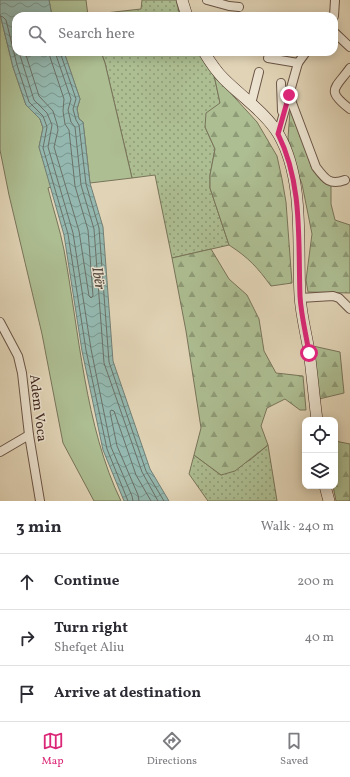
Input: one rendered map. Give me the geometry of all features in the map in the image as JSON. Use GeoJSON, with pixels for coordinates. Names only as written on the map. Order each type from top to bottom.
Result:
{"type":"FeatureCollection","features":[{"type":"Feature","properties":{"kind":"main road"},"geometry":{"type":"LineString","coordinates":[[182,0],[186,12]]}},
{"type":"Feature","properties":{"kind":"main road"},"geometry":{"type":"LineString","coordinates":[[206,56],[222,78],[251,104],[278,134],[285,147],[293,176],[297,202],[300,298],[309,353],[317,417]]}},
{"type":"Feature","properties":{"kind":"main road"},"geometry":{"type":"LineString","coordinates":[[326,489],[329,501]]}},
{"type":"Feature","properties":{"kind":"street"},"geometry":{"type":"LineString","coordinates":[[207,0],[239,7]]}},
{"type":"Feature","properties":{"kind":"street"},"geometry":{"type":"LineString","coordinates":[[334,12],[336,0]]}},
{"type":"Feature","properties":{"kind":"street"},"geometry":{"type":"LineString","coordinates":[[338,35],[348,43]]}},
{"type":"Feature","properties":{"kind":"street"},"geometry":{"type":"LineString","coordinates":[[278,134],[298,63],[303,56]]}},
{"type":"Feature","properties":{"kind":"street"},"geometry":{"type":"LineString","coordinates":[[268,58],[298,63]]}},
{"type":"Feature","properties":{"kind":"street"},"geometry":{"type":"LineString","coordinates":[[350,68],[334,90],[335,96],[339,101],[350,109]]}},
{"type":"Feature","properties":{"kind":"street"},"geometry":{"type":"LineString","coordinates":[[251,104],[259,72]]}},
{"type":"Feature","properties":{"kind":"street"},"geometry":{"type":"LineString","coordinates":[[281,82],[282,120]]}},
{"type":"Feature","properties":{"kind":"street"},"geometry":{"type":"LineString","coordinates":[[289,95],[316,167],[322,176],[329,182],[337,183],[345,180]]}},
{"type":"Feature","properties":{"kind":"street"},"geometry":{"type":"LineString","coordinates":[[300,298],[333,296],[339,298],[350,309]]}},
{"type":"Feature","properties":{"kind":"street","name":"Adem Voca"},"geometry":{"type":"LineString","coordinates":[[0,322],[18,356],[21,367],[29,435],[40,501]]}},
{"type":"Feature","properties":{"kind":"street"},"geometry":{"type":"LineString","coordinates":[[0,452],[29,435]]}},
{"type":"Feature","properties":{"kind":"green space"},"geometry":{"type":"Polygon","coordinates":[[[49,0],[86,0],[88,12],[51,12],[49,0]]]}},
{"type":"Feature","properties":{"kind":"green space"},"geometry":{"type":"Polygon","coordinates":[[[142,0],[176,0],[179,12],[114,12],[141,9],[142,0]]]}},
{"type":"Feature","properties":{"kind":"green space"},"geometry":{"type":"Polygon","coordinates":[[[0,14],[13,67],[26,105],[40,119],[43,128],[39,147],[51,187],[48,188],[61,234],[91,410],[99,442],[121,501],[94,501],[63,443],[42,334],[9,195],[0,150],[0,14]]]}},
{"type":"Feature","properties":{"kind":"green space"},"geometry":{"type":"Polygon","coordinates":[[[65,56],[102,56],[132,178],[90,183],[83,122],[79,119],[77,109],[80,99],[65,56]]]}},
{"type":"Feature","properties":{"kind":"green space"},"geometry":{"type":"Polygon","coordinates":[[[102,56],[201,56],[214,75],[220,103],[205,127],[215,149],[210,175],[210,188],[229,245],[172,258],[155,175],[132,178],[102,56]]]}},
{"type":"Feature","properties":{"kind":"green space"},"geometry":{"type":"Polygon","coordinates":[[[214,75],[257,122],[277,156],[286,202],[292,283],[271,286],[252,263],[229,245],[210,188],[210,175],[215,149],[205,127],[206,113],[220,103],[214,75]]]}},
{"type":"Feature","properties":{"kind":"green space"},"geometry":{"type":"Polygon","coordinates":[[[295,110],[315,168],[331,184],[331,204],[335,220],[350,225],[350,293],[308,292],[306,280],[312,234],[302,184],[293,161],[288,138],[290,111],[295,110]]]}},
{"type":"Feature","properties":{"kind":"green space"},"geometry":{"type":"Polygon","coordinates":[[[211,249],[229,279],[247,295],[259,319],[264,351],[276,373],[303,376],[306,410],[300,410],[285,399],[267,408],[261,426],[268,445],[235,471],[221,475],[194,455],[201,428],[186,331],[172,258],[211,249]]]}},
{"type":"Feature","properties":{"kind":"green space"},"geometry":{"type":"Polygon","coordinates":[[[313,346],[340,352],[344,393],[319,399],[313,346]]]}},
{"type":"Feature","properties":{"kind":"green space"},"geometry":{"type":"Polygon","coordinates":[[[338,442],[350,444],[350,501],[336,501],[334,489],[338,489],[338,442]]]}},
{"type":"Feature","properties":{"kind":"green space"},"geometry":{"type":"Polygon","coordinates":[[[268,445],[277,501],[208,501],[189,474],[194,455],[221,475],[250,460],[268,445]]]}},
{"type":"Feature","properties":{"kind":"water","name":"Ibër"},"geometry":{"type":"Polygon","coordinates":[[[0,0],[49,0],[51,12],[12,12],[12,56],[65,56],[80,99],[77,109],[79,119],[83,122],[90,183],[103,227],[113,361],[150,469],[169,501],[124,501],[103,450],[82,351],[64,235],[39,147],[43,128],[40,119],[26,105],[13,67],[0,14],[0,0]]]}},
{"type":"Feature","properties":{"kind":"route"},"geometry":{"type":"LineString","coordinates":[[289,95],[278,134],[285,147],[293,176],[297,202],[300,253],[300,298],[309,353]]}}]}
